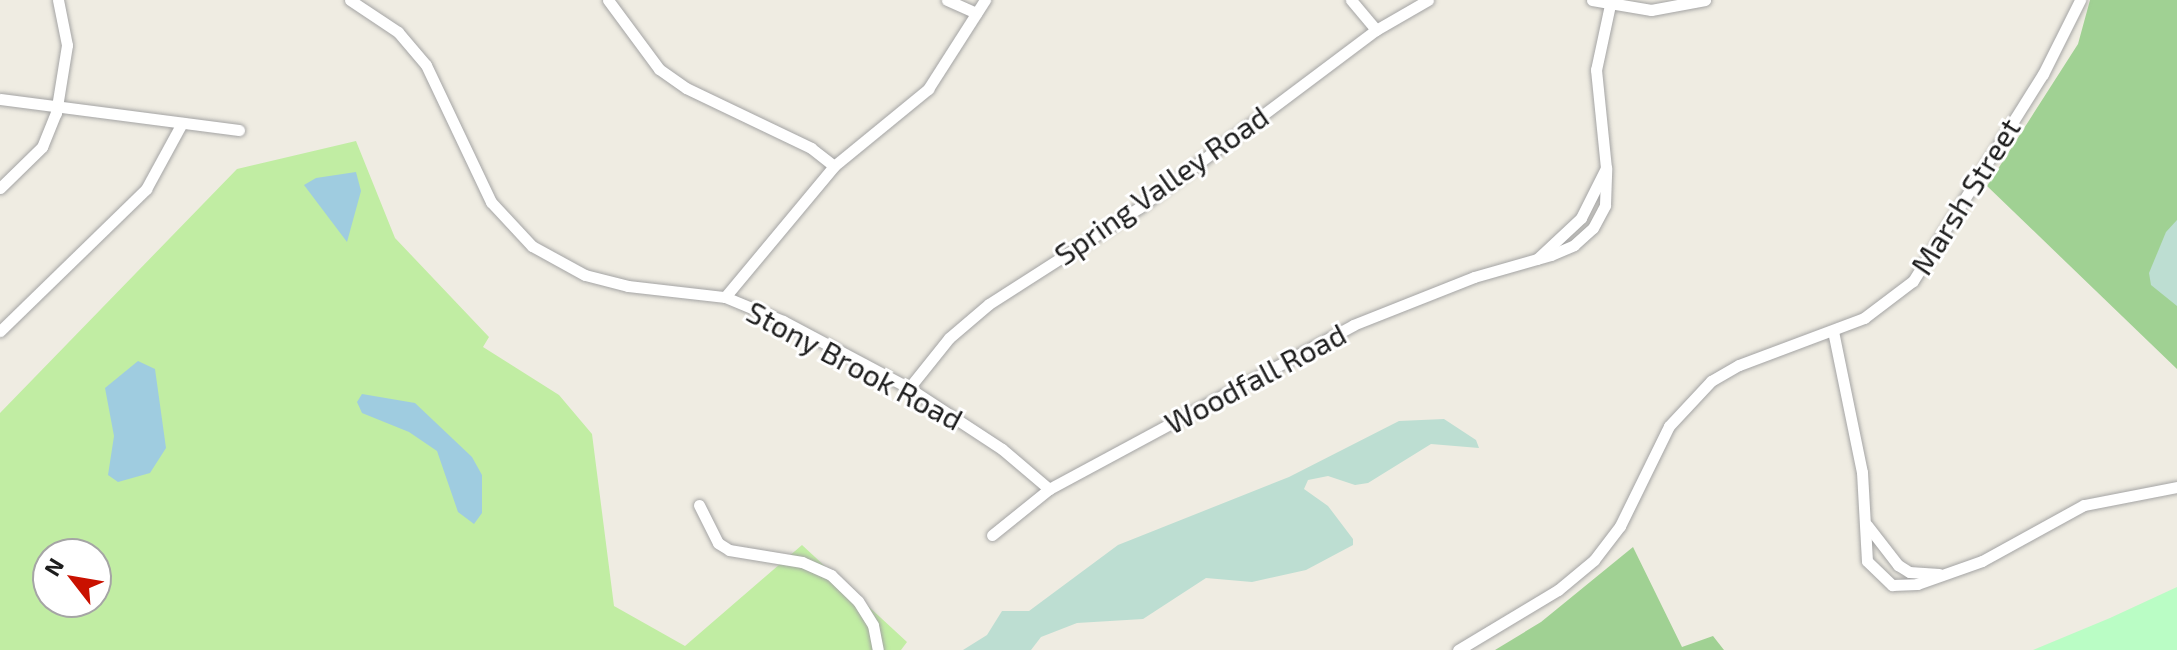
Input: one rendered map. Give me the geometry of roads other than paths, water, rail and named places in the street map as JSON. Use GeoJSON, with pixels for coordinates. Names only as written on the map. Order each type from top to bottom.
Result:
{"type":"FeatureCollection","features":[{"type":"Feature","properties":{"kind":"street"},"geometry":{"type":"LineString","coordinates":[[0,188],[42,147],[58,106],[67,55],[67,28],[58,0]]}},
{"type":"Feature","properties":{"kind":"street","name":"Stony Brook Road"},"geometry":{"type":"LineString","coordinates":[[350,0],[398,32],[426,65],[491,202],[532,246],[567,267],[607,281],[725,297],[909,388],[1002,449],[1049,489]]}},
{"type":"Feature","properties":{"kind":"street"},"geometry":{"type":"LineString","coordinates":[[608,0],[659,69],[686,88],[811,148],[834,166]]}},
{"type":"Feature","properties":{"kind":"street"},"geometry":{"type":"LineString","coordinates":[[947,0],[976,13]]}},
{"type":"Feature","properties":{"kind":"street"},"geometry":{"type":"LineString","coordinates":[[725,297],[834,166],[928,89],[985,0]]}},
{"type":"Feature","properties":{"kind":"street"},"geometry":{"type":"LineString","coordinates":[[1351,0],[1376,30]]}},
{"type":"Feature","properties":{"kind":"street","name":"Spring Valley Road"},"geometry":{"type":"LineString","coordinates":[[909,388],[949,338],[989,304],[1140,207],[1376,30],[1428,0]]}},
{"type":"Feature","properties":{"kind":"street"},"geometry":{"type":"LineString","coordinates":[[1592,0],[1651,10],[1705,0]]}},
{"type":"Feature","properties":{"kind":"street","name":"Marsh Street"},"geometry":{"type":"LineString","coordinates":[[1458,650],[1558,590],[1594,560],[1620,526],[1669,426],[1698,392],[1739,365],[1833,331],[1891,301],[1921,270],[2043,74],[2080,0]]}},
{"type":"Feature","properties":{"kind":"street","name":"Woodfall Road"},"geometry":{"type":"LineString","coordinates":[[992,535],[1049,489],[1353,325],[1474,277],[1567,249],[1593,228],[1607,198],[1596,70],[1610,3]]}},
{"type":"Feature","properties":{"kind":"street"},"geometry":{"type":"LineString","coordinates":[[0,99],[239,130]]}},
{"type":"Feature","properties":{"kind":"street"},"geometry":{"type":"LineString","coordinates":[[0,331],[146,189],[182,123]]}},
{"type":"Feature","properties":{"kind":"street"},"geometry":{"type":"LineString","coordinates":[[1833,331],[1862,472],[1867,561],[1881,579],[1904,587],[1952,573],[2009,548],[2084,505],[2177,487]]}},
{"type":"Feature","properties":{"kind":"street"},"geometry":{"type":"LineString","coordinates":[[699,505],[718,543],[729,550],[802,562],[831,575],[858,601],[873,625],[878,650]]}},
{"type":"Feature","properties":{"kind":"street"},"geometry":{"type":"LineString","coordinates":[[1866,522],[1887,556],[1909,572],[1952,573]]}}]}
